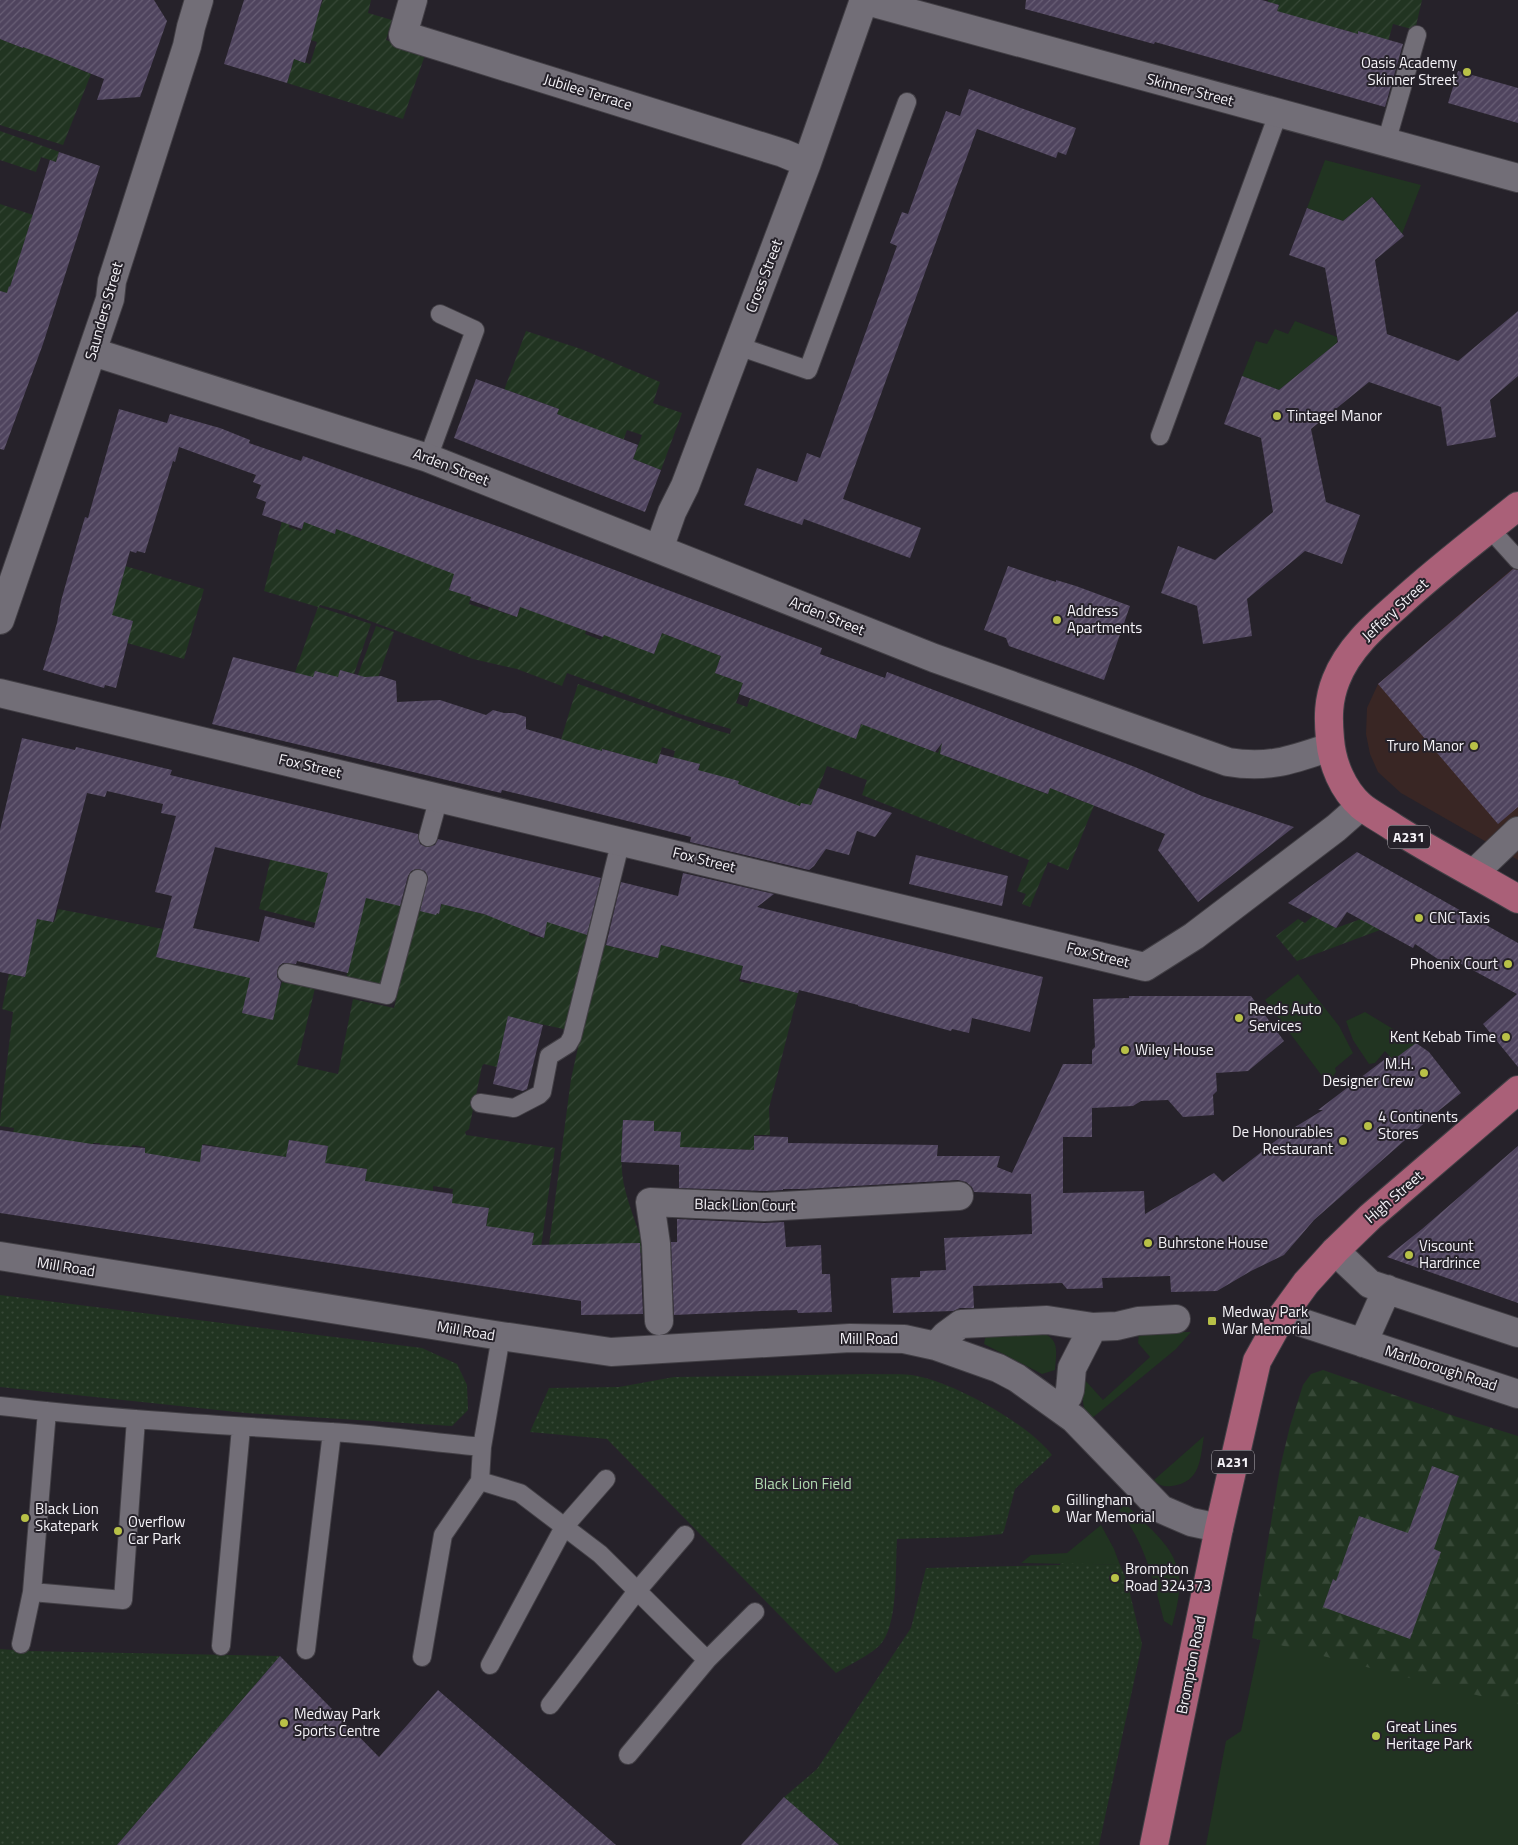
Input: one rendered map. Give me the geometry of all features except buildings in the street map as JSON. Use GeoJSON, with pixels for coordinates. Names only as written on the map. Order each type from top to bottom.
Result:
{"type":"FeatureCollection","features":[{"type":"Feature","properties":{"kind":"main road","name":"Jeffery Street"},"geometry":{"type":"LineString","coordinates":[[1330,748],[1328,714],[1331,694],[1337,678],[1355,646],[1418,586],[1518,506]]}},
{"type":"Feature","properties":{"kind":"main road","name":"A231"},"geometry":{"type":"LineString","coordinates":[[1330,748],[1337,772],[1361,806],[1410,837],[1518,899]]}},
{"type":"Feature","properties":{"kind":"main road","name":"High Street"},"geometry":{"type":"LineString","coordinates":[[1282,1316],[1306,1283],[1370,1217],[1518,1090]]}},
{"type":"Feature","properties":{"kind":"main road","name":"Brompton Road"},"geometry":{"type":"LineString","coordinates":[[1154,1845],[1219,1528],[1257,1362],[1282,1316]]}},
{"type":"Feature","properties":{"kind":"street","name":"Saunders Street"},"geometry":{"type":"LineString","coordinates":[[0,620],[93,352],[110,299],[112,281],[187,46],[199,0]]}},
{"type":"Feature","properties":{"kind":"street","name":"Jubilee Terrace"},"geometry":{"type":"LineString","coordinates":[[413,0],[402,35],[783,152],[807,162]]}},
{"type":"Feature","properties":{"kind":"street","name":"Cross Street"},"geometry":{"type":"LineString","coordinates":[[659,549],[672,512],[685,486],[807,162],[864,0]]}},
{"type":"Feature","properties":{"kind":"street","name":"Skinner Street"},"geometry":{"type":"LineString","coordinates":[[864,0],[1518,178]]}},
{"type":"Feature","properties":{"kind":"street","name":"Arden Street"},"geometry":{"type":"LineString","coordinates":[[93,352],[428,458],[934,658],[1228,762],[1261,765],[1284,762],[1330,748]]}},
{"type":"Feature","properties":{"kind":"street","name":"Fox Street"},"geometry":{"type":"LineString","coordinates":[[0,693],[1144,966],[1194,936],[1336,828],[1361,806]]}},
{"type":"Feature","properties":{"kind":"street"},"geometry":{"type":"LineString","coordinates":[[1474,873],[1518,831]]}},
{"type":"Feature","properties":{"kind":"street","name":"Black Lion Court"},"geometry":{"type":"LineString","coordinates":[[659,1321],[656,1244],[650,1202],[765,1207],[959,1196]]}},
{"type":"Feature","properties":{"kind":"street"},"geometry":{"type":"LineString","coordinates":[[1335,1251],[1370,1284],[1518,1333]]}},
{"type":"Feature","properties":{"kind":"street","name":"Mill Road"},"geometry":{"type":"LineString","coordinates":[[0,1256],[611,1352],[850,1338],[904,1339],[936,1346],[998,1368],[1017,1378],[1074,1419],[1161,1508],[1191,1522],[1219,1528]]}},
{"type":"Feature","properties":{"kind":"street","name":"Marlborough Road"},"geometry":{"type":"LineString","coordinates":[[1363,1343],[1387,1289]]}},
{"type":"Feature","properties":{"kind":"street","name":"Marlborough Road"},"geometry":{"type":"LineString","coordinates":[[1282,1316],[1518,1394]]}},
{"type":"Feature","properties":{"kind":"street"},"geometry":{"type":"LineString","coordinates":[[936,1346],[946,1335],[961,1324],[1047,1320],[1094,1327],[1117,1326],[1138,1321],[1176,1319]]}},
{"type":"Feature","properties":{"kind":"street"},"geometry":{"type":"LineString","coordinates":[[1059,1407],[1068,1396],[1072,1368],[1094,1327]]}},
{"type":"Feature","properties":{"kind":"lane"},"geometry":{"type":"LineString","coordinates":[[1386,143],[1417,35]]}},
{"type":"Feature","properties":{"kind":"lane"},"geometry":{"type":"LineString","coordinates":[[738,346],[808,370],[907,102]]}},
{"type":"Feature","properties":{"kind":"lane"},"geometry":{"type":"LineString","coordinates":[[1160,436],[1278,114]]}},
{"type":"Feature","properties":{"kind":"lane"},"geometry":{"type":"LineString","coordinates":[[428,458],[475,330],[440,314]]}},
{"type":"Feature","properties":{"kind":"lane"},"geometry":{"type":"LineString","coordinates":[[1490,529],[1518,560]]}},
{"type":"Feature","properties":{"kind":"lane"},"geometry":{"type":"LineString","coordinates":[[428,837],[439,797]]}},
{"type":"Feature","properties":{"kind":"lane"},"geometry":{"type":"LineString","coordinates":[[480,1103],[514,1108],[539,1095],[542,1092],[549,1056],[568,1044],[573,1035],[621,840]]}},
{"type":"Feature","properties":{"kind":"lane"},"geometry":{"type":"LineString","coordinates":[[287,973],[387,995],[418,879]]}},
{"type":"Feature","properties":{"kind":"lane"},"geometry":{"type":"LineString","coordinates":[[422,1657],[444,1534],[480,1481],[482,1446],[501,1336]]}},
{"type":"Feature","properties":{"kind":"lane"},"geometry":{"type":"LineString","coordinates":[[0,1406],[241,1428],[332,1432],[482,1446]]}},
{"type":"Feature","properties":{"kind":"lane"},"geometry":{"type":"LineString","coordinates":[[21,1644],[32,1592],[47,1411]]}},
{"type":"Feature","properties":{"kind":"lane"},"geometry":{"type":"LineString","coordinates":[[32,1592],[123,1600],[136,1419]]}},
{"type":"Feature","properties":{"kind":"lane"},"geometry":{"type":"LineString","coordinates":[[221,1646],[241,1428]]}},
{"type":"Feature","properties":{"kind":"lane"},"geometry":{"type":"LineString","coordinates":[[306,1650],[332,1432]]}},
{"type":"Feature","properties":{"kind":"lane"},"geometry":{"type":"LineString","coordinates":[[490,1665],[564,1527],[606,1479]]}},
{"type":"Feature","properties":{"kind":"lane"},"geometry":{"type":"LineString","coordinates":[[480,1481],[520,1493],[600,1554],[707,1660]]}},
{"type":"Feature","properties":{"kind":"lane"},"geometry":{"type":"LineString","coordinates":[[550,1705],[637,1590],[685,1535]]}},
{"type":"Feature","properties":{"kind":"lane"},"geometry":{"type":"LineString","coordinates":[[628,1755],[707,1660],[755,1612]]}},
{"type":"Feature","properties":{"kind":"shaded area","name":"Truro Manor"},"geometry":{"type":"Polygon","coordinates":[[[1518,564],[1518,860],[1401,793],[1378,772],[1370,754],[1366,734],[1367,708],[1378,684],[1518,564]]]}},
{"type":"Feature","properties":{"kind":"green space"},"geometry":{"type":"Polygon","coordinates":[[[323,0],[371,0],[368,13],[392,20],[386,40],[426,52],[403,119],[287,83],[294,59],[310,64],[317,42],[280,31],[289,2],[319,11],[323,0]]]}},
{"type":"Feature","properties":{"kind":"green space"},"geometry":{"type":"Polygon","coordinates":[[[1268,0],[1422,0],[1415,30],[1393,24],[1383,59],[1358,32],[1353,51],[1347,49],[1352,32],[1337,28],[1272,29],[1279,5],[1268,2],[1268,0]]]}},
{"type":"Feature","properties":{"kind":"green space"},"geometry":{"type":"Polygon","coordinates":[[[34,19],[89,41],[78,69],[91,74],[63,145],[0,125],[0,39],[23,48],[34,19]]]}},
{"type":"Feature","properties":{"kind":"green space"},"geometry":{"type":"Polygon","coordinates":[[[0,131],[59,152],[56,162],[41,157],[36,172],[0,160],[0,131]]]}},
{"type":"Feature","properties":{"kind":"green space"},"geometry":{"type":"Polygon","coordinates":[[[1325,160],[1421,185],[1402,234],[1373,197],[1343,221],[1307,208],[1325,160]]]}},
{"type":"Feature","properties":{"kind":"green space"},"geometry":{"type":"Polygon","coordinates":[[[0,204],[33,215],[7,293],[0,291],[0,204]]]}},
{"type":"Feature","properties":{"kind":"green space"},"geometry":{"type":"Polygon","coordinates":[[[1295,321],[1337,337],[1337,343],[1279,390],[1242,376],[1256,341],[1267,344],[1275,329],[1288,334],[1295,321]]]}},
{"type":"Feature","properties":{"kind":"green space"},"geometry":{"type":"Polygon","coordinates":[[[526,331],[581,349],[660,382],[653,403],[682,413],[661,470],[633,459],[642,435],[627,430],[618,455],[614,436],[600,431],[551,430],[559,409],[510,391],[503,411],[497,409],[526,331]]]}},
{"type":"Feature","properties":{"kind":"green space"},"geometry":{"type":"Polygon","coordinates":[[[342,514],[360,521],[355,536],[369,542],[375,527],[455,573],[449,589],[471,597],[469,604],[488,610],[501,573],[505,592],[498,611],[517,617],[529,583],[527,609],[551,618],[560,595],[566,623],[582,630],[589,613],[592,614],[585,634],[601,640],[605,633],[654,654],[662,633],[721,656],[715,673],[729,678],[749,666],[736,703],[747,707],[761,671],[799,717],[814,723],[858,732],[864,717],[911,743],[938,753],[944,738],[957,743],[951,759],[976,768],[982,752],[1030,771],[1025,786],[1047,794],[1053,780],[1068,781],[1063,794],[1087,803],[1092,791],[1099,793],[1068,870],[1048,862],[1030,907],[1022,904],[1026,894],[1017,891],[1029,860],[862,795],[867,780],[827,766],[812,806],[801,803],[797,816],[691,795],[700,765],[684,760],[665,789],[675,751],[662,747],[656,770],[621,778],[627,756],[603,749],[596,772],[555,759],[578,684],[712,729],[730,734],[731,729],[686,716],[567,673],[562,686],[517,669],[473,659],[343,611],[320,605],[319,607],[371,624],[354,674],[340,670],[328,711],[329,675],[315,671],[312,681],[286,698],[318,607],[264,591],[282,521],[290,523],[289,527],[301,531],[306,517],[335,533],[342,514]]]}},
{"type":"Feature","properties":{"kind":"green space"},"geometry":{"type":"Polygon","coordinates":[[[125,566],[204,589],[184,659],[95,634],[111,615],[125,566]]]}},
{"type":"Feature","properties":{"kind":"green space"},"geometry":{"type":"Polygon","coordinates":[[[376,626],[394,632],[364,718],[352,691],[376,626]]]}},
{"type":"Feature","properties":{"kind":"green space"},"geometry":{"type":"Polygon","coordinates":[[[271,857],[328,873],[316,923],[259,909],[271,857]]]}},
{"type":"Feature","properties":{"kind":"green space"},"geometry":{"type":"Polygon","coordinates":[[[348,862],[372,883],[369,899],[379,901],[382,889],[393,903],[404,905],[381,986],[346,978],[355,943],[348,862]]]}},
{"type":"Feature","properties":{"kind":"green space"},"geometry":{"type":"Polygon","coordinates":[[[425,881],[429,881],[422,910],[439,914],[446,886],[474,893],[471,911],[487,915],[535,908],[529,935],[544,938],[546,909],[594,922],[568,1030],[508,1017],[497,1067],[484,1064],[482,1066],[469,1129],[465,1132],[466,1135],[555,1148],[540,1254],[531,1253],[534,1233],[527,1232],[485,1244],[488,1209],[446,1238],[453,1189],[433,1186],[433,1191],[364,1185],[367,1169],[327,1163],[324,1166],[327,1146],[289,1140],[284,1172],[280,1172],[283,1156],[270,1155],[267,1170],[216,1173],[220,1147],[203,1144],[200,1162],[143,1163],[145,1147],[132,1145],[125,1186],[98,1158],[100,1143],[93,1143],[92,1146],[8,1168],[14,1128],[0,1126],[0,1120],[13,1012],[2,1009],[9,974],[25,977],[21,916],[54,922],[58,909],[163,929],[157,957],[233,974],[255,957],[250,981],[280,989],[282,982],[315,988],[297,1065],[338,1074],[353,999],[394,1008],[425,881]]]}},
{"type":"Feature","properties":{"kind":"green space"},"geometry":{"type":"Polygon","coordinates":[[[1313,916],[1336,928],[1361,919],[1380,930],[1297,961],[1276,936],[1298,919],[1305,923],[1313,916]]]}},
{"type":"Feature","properties":{"kind":"green space"},"geometry":{"type":"Polygon","coordinates":[[[633,931],[628,951],[657,958],[663,938],[667,939],[666,946],[680,950],[685,933],[747,948],[739,981],[751,984],[754,976],[798,993],[769,1108],[770,1135],[754,1135],[754,1150],[680,1147],[680,1132],[645,1131],[645,1121],[623,1120],[622,1175],[645,1253],[632,1253],[614,1244],[549,1245],[571,1079],[601,944],[622,949],[633,931]]]}},
{"type":"Feature","properties":{"kind":"green space"},"geometry":{"type":"Polygon","coordinates":[[[1298,974],[1339,1026],[1353,1053],[1335,1068],[1336,1072],[1329,1082],[1322,1076],[1265,1000],[1298,974]]]}},
{"type":"Feature","properties":{"kind":"green space"},"geometry":{"type":"Polygon","coordinates":[[[1365,1012],[1416,1043],[1393,1060],[1385,1051],[1375,1063],[1369,1064],[1353,1040],[1346,1021],[1365,1012]]]}},
{"type":"Feature","properties":{"kind":"green space"},"geometry":{"type":"Polygon","coordinates":[[[0,1295],[422,1348],[457,1364],[467,1385],[468,1410],[452,1426],[246,1413],[0,1387],[0,1295]]]}},
{"type":"Feature","properties":{"kind":"green space"},"geometry":{"type":"Polygon","coordinates":[[[1039,1332],[1051,1338],[1056,1346],[1055,1370],[1042,1374],[984,1344],[986,1333],[1039,1332]]]}},
{"type":"Feature","properties":{"kind":"green space"},"geometry":{"type":"Polygon","coordinates":[[[1139,1332],[1191,1332],[1176,1349],[1091,1419],[1087,1415],[1084,1406],[1083,1378],[1103,1400],[1150,1357],[1138,1343],[1139,1332]]]}},
{"type":"Feature","properties":{"kind":"green space"},"geometry":{"type":"Polygon","coordinates":[[[1323,1370],[1457,1417],[1518,1436],[1518,1704],[1252,1638],[1280,1468],[1290,1426],[1303,1385],[1311,1374],[1323,1370]]]}},
{"type":"Feature","properties":{"kind":"green space","name":"Black Lion Field"},"geometry":{"type":"Polygon","coordinates":[[[912,1375],[952,1387],[1009,1418],[1041,1443],[1052,1455],[1015,1489],[1002,1534],[897,1539],[895,1595],[890,1625],[885,1637],[874,1650],[836,1673],[607,1439],[530,1432],[549,1388],[619,1387],[674,1377],[912,1375]]]}},
{"type":"Feature","properties":{"kind":"green space"},"geometry":{"type":"Polygon","coordinates":[[[1204,1436],[1200,1461],[1189,1480],[1182,1484],[1167,1486],[1160,1485],[1154,1480],[1204,1436]]]}},
{"type":"Feature","properties":{"kind":"green space"},"geometry":{"type":"Polygon","coordinates":[[[1126,1504],[1163,1542],[1176,1564],[1179,1577],[1179,1592],[1172,1626],[1164,1621],[1148,1563],[1136,1535],[1119,1510],[1126,1504]]]}},
{"type":"Feature","properties":{"kind":"green space"},"geometry":{"type":"Polygon","coordinates":[[[1101,1525],[1120,1565],[1021,1563],[1031,1555],[1067,1553],[1101,1525]]]}},
{"type":"Feature","properties":{"kind":"green space"},"geometry":{"type":"Polygon","coordinates":[[[1061,1563],[1120,1565],[1127,1581],[1142,1644],[1099,1845],[839,1845],[787,1800],[782,1799],[817,1769],[911,1628],[926,1568],[1060,1565],[1061,1563]]]}},
{"type":"Feature","properties":{"kind":"green space","name":"Great Lines Heritage Park"},"geometry":{"type":"Polygon","coordinates":[[[1263,1628],[1518,1693],[1518,1845],[1206,1845],[1226,1741],[1241,1731],[1263,1628]]]}},
{"type":"Feature","properties":{"kind":"green space"},"geometry":{"type":"Polygon","coordinates":[[[0,1649],[280,1656],[117,1845],[0,1845],[0,1649]]]}},
{"type":"Feature","properties":{"kind":"place","name":"Oasis Academy Skinner Street"},"geometry":{"type":"Point","coordinates":[1467,72]}},
{"type":"Feature","properties":{"kind":"place","name":"Tintagel Manor"},"geometry":{"type":"Point","coordinates":[1277,416]}},
{"type":"Feature","properties":{"kind":"place","name":"Address Apartments"},"geometry":{"type":"Point","coordinates":[1057,620]}},
{"type":"Feature","properties":{"kind":"place","name":"Truro Manor"},"geometry":{"type":"Point","coordinates":[1474,746]}},
{"type":"Feature","properties":{"kind":"place","name":"CNC Taxis"},"geometry":{"type":"Point","coordinates":[1419,918]}},
{"type":"Feature","properties":{"kind":"place","name":"Phoenix Court"},"geometry":{"type":"Point","coordinates":[1508,964]}},
{"type":"Feature","properties":{"kind":"place","name":"Reeds Auto Services"},"geometry":{"type":"Point","coordinates":[1239,1018]}},
{"type":"Feature","properties":{"kind":"place","name":"Kent Kebab Time"},"geometry":{"type":"Point","coordinates":[1506,1037]}},
{"type":"Feature","properties":{"kind":"place","name":"Wiley House"},"geometry":{"type":"Point","coordinates":[1125,1050]}},
{"type":"Feature","properties":{"kind":"place","name":"M.H. Designer Crew"},"geometry":{"type":"Point","coordinates":[1424,1073]}},
{"type":"Feature","properties":{"kind":"place","name":"4 Continents Stores"},"geometry":{"type":"Point","coordinates":[1368,1126]}},
{"type":"Feature","properties":{"kind":"place","name":"De Honourables Restaurant"},"geometry":{"type":"Point","coordinates":[1343,1141]}},
{"type":"Feature","properties":{"kind":"place","name":"Buhrstone House"},"geometry":{"type":"Point","coordinates":[1148,1243]}},
{"type":"Feature","properties":{"kind":"place","name":"Viscount Hardrince"},"geometry":{"type":"Point","coordinates":[1409,1255]}},
{"type":"Feature","properties":{"kind":"place","name":"Medway Park War Memorial"},"geometry":{"type":"Point","coordinates":[1212,1321]}},
{"type":"Feature","properties":{"kind":"place","name":"Gillingham War Memorial"},"geometry":{"type":"Point","coordinates":[1056,1509]}},
{"type":"Feature","properties":{"kind":"place","name":"Black Lion Skatepark"},"geometry":{"type":"Point","coordinates":[25,1518]}},
{"type":"Feature","properties":{"kind":"place","name":"Overflow Car Park"},"geometry":{"type":"Point","coordinates":[118,1531]}},
{"type":"Feature","properties":{"kind":"place","name":"Brompton Road 324373"},"geometry":{"type":"Point","coordinates":[1115,1578]}},
{"type":"Feature","properties":{"kind":"place","name":"Medway Park Sports Centre"},"geometry":{"type":"Point","coordinates":[284,1723]}},
{"type":"Feature","properties":{"kind":"place","name":"Great Lines Heritage Park"},"geometry":{"type":"Point","coordinates":[1376,1736]}}]}
